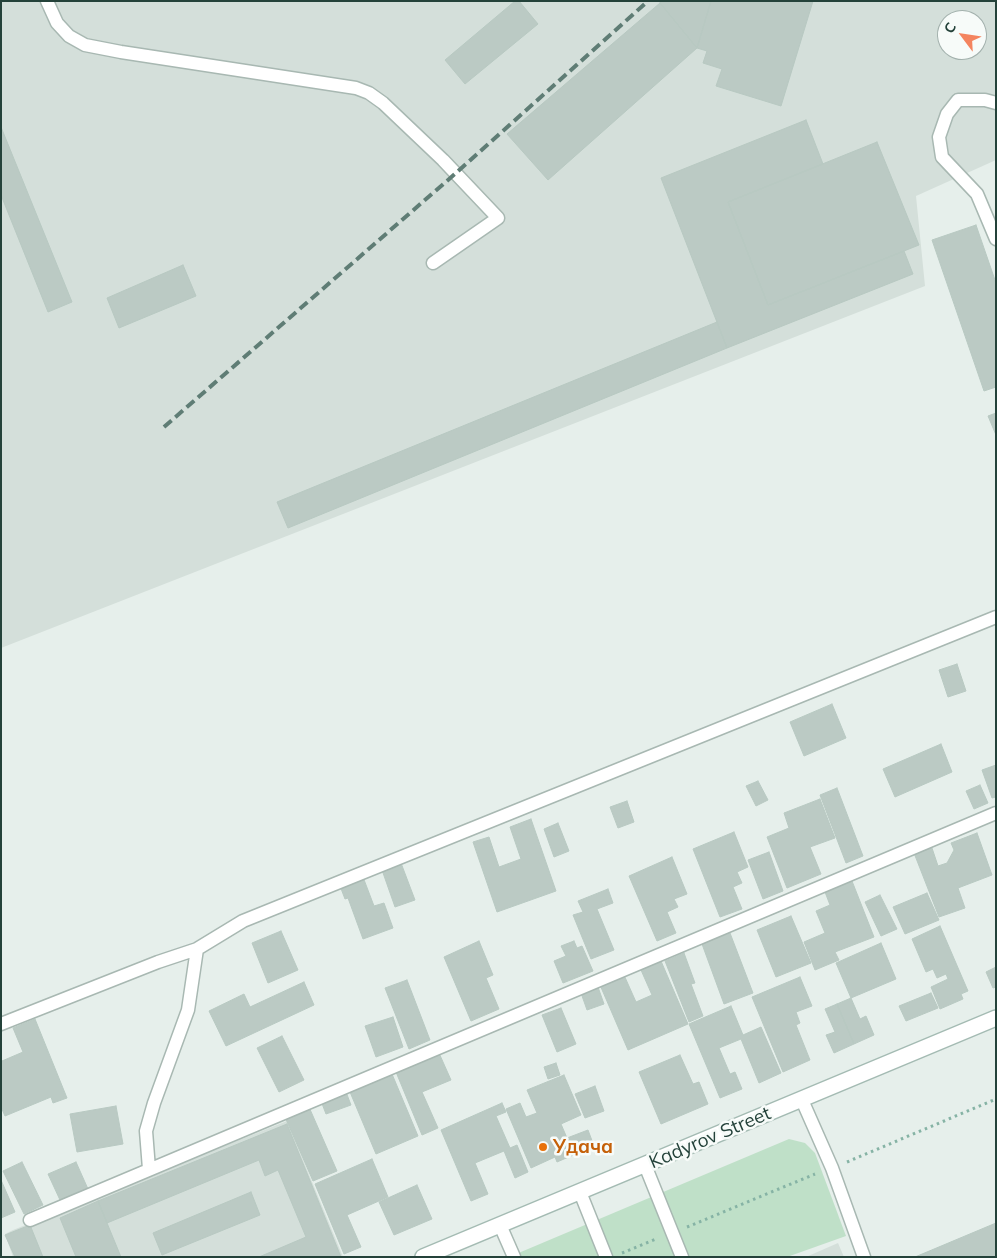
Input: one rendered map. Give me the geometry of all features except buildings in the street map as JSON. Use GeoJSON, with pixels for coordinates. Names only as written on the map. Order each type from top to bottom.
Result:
{"type":"FeatureCollection","features":[{"type":"Feature","properties":{"kind":"street","name":"Kadyrov Street"},"geometry":{"type":"LineString","coordinates":[[423,1257],[996,1018]]}},
{"type":"Feature","properties":{"kind":"lane"},"geometry":{"type":"LineString","coordinates":[[47,1],[57,23],[70,36],[85,45],[356,88],[369,93],[383,103],[443,160],[498,218],[433,263]]}},
{"type":"Feature","properties":{"kind":"lane"},"geometry":{"type":"LineString","coordinates":[[996,103],[985,100],[958,100],[947,114],[939,137],[942,157],[977,194],[996,239]]}},
{"type":"Feature","properties":{"kind":"lane"},"geometry":{"type":"LineString","coordinates":[[1,1024],[158,962],[197,949],[243,921],[996,617]]}},
{"type":"Feature","properties":{"kind":"lane"},"geometry":{"type":"LineString","coordinates":[[30,1220],[996,813]]}},
{"type":"Feature","properties":{"kind":"lane"},"geometry":{"type":"LineString","coordinates":[[149,1169],[146,1131],[188,1010],[197,949]]}},
{"type":"Feature","properties":{"kind":"lane"},"geometry":{"type":"LineString","coordinates":[[802,1100],[832,1168],[864,1257]]}},
{"type":"Feature","properties":{"kind":"lane"},"geometry":{"type":"LineString","coordinates":[[645,1165],[682,1257]]}},
{"type":"Feature","properties":{"kind":"lane"},"geometry":{"type":"LineString","coordinates":[[580,1192],[606,1257]]}},
{"type":"Feature","properties":{"kind":"lane"},"geometry":{"type":"LineString","coordinates":[[500,1225],[514,1257]]}},
{"type":"Feature","properties":{"kind":"path"},"geometry":{"type":"LineString","coordinates":[[621,1253],[832,1168],[996,1099]]}},
{"type":"Feature","properties":{"kind":"shaded area"},"geometry":{"type":"Polygon","coordinates":[[[1,1],[996,1],[996,160],[916,196],[925,286],[1,648],[1,1]]]}},
{"type":"Feature","properties":{"kind":"shaded area"},"geometry":{"type":"Polygon","coordinates":[[[287,1121],[343,1257],[13,1257],[5,1234],[13,1230],[287,1121]]]}},
{"type":"Feature","properties":{"kind":"shaded area"},"geometry":{"type":"Polygon","coordinates":[[[838,1243],[844,1257],[806,1257],[838,1243]]]}},
{"type":"Feature","properties":{"kind":"green space"},"geometry":{"type":"Polygon","coordinates":[[[789,1139],[805,1143],[815,1153],[846,1236],[787,1257],[509,1257],[789,1139]]]}},
{"type":"Feature","properties":{"kind":"railway"},"geometry":{"type":"LineString","coordinates":[[164,427],[456,173],[648,1]]}},
{"type":"Feature","properties":{"kind":"place","name":"Удача"},"geometry":{"type":"Point","coordinates":[543,1147]}}]}
